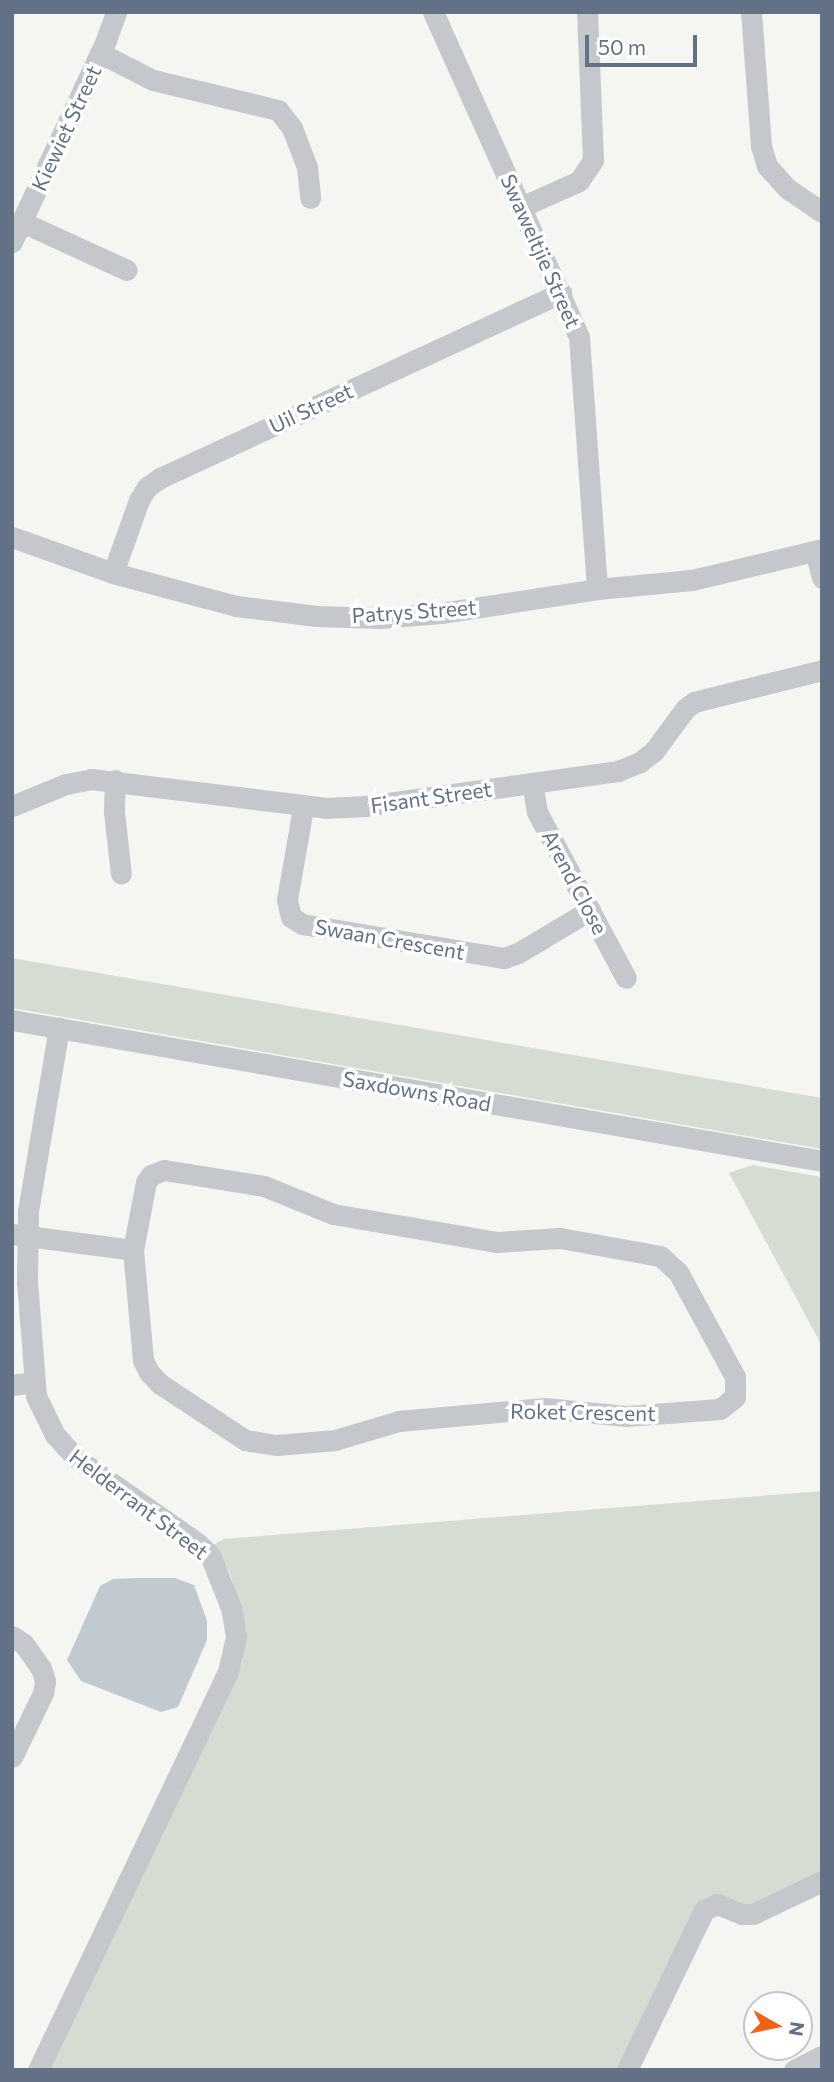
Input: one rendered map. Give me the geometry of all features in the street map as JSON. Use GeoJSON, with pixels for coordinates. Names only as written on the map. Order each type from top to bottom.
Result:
{"type":"FeatureCollection","features":[{"type":"Feature","properties":{"kind":"street","name":"Kiewiet Street"},"geometry":{"type":"LineString","coordinates":[[12,242],[100,53],[116,12]]}},
{"type":"Feature","properties":{"kind":"street","name":"Swaweltjie Street"},"geometry":{"type":"LineString","coordinates":[[433,12],[561,293],[582,347],[597,589]]}},
{"type":"Feature","properties":{"kind":"street"},"geometry":{"type":"LineString","coordinates":[[521,207],[579,181],[593,160],[587,12]]}},
{"type":"Feature","properties":{"kind":"street"},"geometry":{"type":"LineString","coordinates":[[751,12],[761,146],[767,166],[788,189],[822,212]]}},
{"type":"Feature","properties":{"kind":"street"},"geometry":{"type":"LineString","coordinates":[[100,53],[153,80],[278,110],[292,128],[307,167],[310,198]]}},
{"type":"Feature","properties":{"kind":"street"},"geometry":{"type":"LineString","coordinates":[[22,222],[127,270]]}},
{"type":"Feature","properties":{"kind":"street","name":"Uil Street"},"geometry":{"type":"LineString","coordinates":[[113,572],[139,500],[147,487],[160,478],[561,293]]}},
{"type":"Feature","properties":{"kind":"street","name":"Patrys Street"},"geometry":{"type":"LineString","coordinates":[[12,537],[113,572],[236,606],[316,616],[380,618],[441,613],[597,589],[692,580],[818,550]]}},
{"type":"Feature","properties":{"kind":"street"},"geometry":{"type":"LineString","coordinates":[[818,550],[822,578]]}},
{"type":"Feature","properties":{"kind":"street","name":"Fisant Street"},"geometry":{"type":"LineString","coordinates":[[12,806],[78,781],[115,780],[303,808],[366,806],[629,767],[654,751],[685,709],[694,702],[822,670]]}},
{"type":"Feature","properties":{"kind":"street"},"geometry":{"type":"LineString","coordinates":[[115,780],[115,835],[121,874]]}},
{"type":"Feature","properties":{"kind":"street","name":"Arend Close"},"geometry":{"type":"LineString","coordinates":[[532,783],[537,812],[626,978]]}},
{"type":"Feature","properties":{"kind":"street","name":"Swaan Crescent"},"geometry":{"type":"LineString","coordinates":[[303,808],[286,900],[291,916],[302,924],[504,958],[518,953],[590,910]]}},
{"type":"Feature","properties":{"kind":"street","name":"Saxdowns Road"},"geometry":{"type":"LineString","coordinates":[[12,1020],[822,1161]]}},
{"type":"Feature","properties":{"kind":"street","name":"Helderrant Street"},"geometry":{"type":"LineString","coordinates":[[38,2070],[228,1672],[236,1636],[231,1608],[210,1555],[70,1453],[23,1383],[27,1282],[20,1234],[30,1196],[59,1028]]}},
{"type":"Feature","properties":{"kind":"street","name":"Roket Crescent"},"geometry":{"type":"LineString","coordinates":[[164,1170],[264,1186],[333,1213],[455,1235],[504,1242],[560,1238],[653,1254],[666,1259],[678,1272],[735,1377],[737,1390],[732,1402],[720,1409],[626,1416],[544,1408],[399,1421],[335,1440],[255,1444],[160,1384],[149,1372],[142,1353],[133,1250],[146,1182],[152,1175],[164,1170]]}},
{"type":"Feature","properties":{"kind":"street"},"geometry":{"type":"LineString","coordinates":[[20,1234],[133,1250]]}},
{"type":"Feature","properties":{"kind":"street"},"geometry":{"type":"LineString","coordinates":[[12,1636],[24,1644],[45,1681],[43,1693],[12,1757]]}},
{"type":"Feature","properties":{"kind":"street"},"geometry":{"type":"LineString","coordinates":[[627,2070],[701,1913],[712,1905],[723,1905],[742,1914],[754,1914],[822,1881]]}},
{"type":"Feature","properties":{"kind":"street"},"geometry":{"type":"LineString","coordinates":[[794,2070],[822,2056]]}},
{"type":"Feature","properties":{"kind":"shaded area"},"geometry":{"type":"Polygon","coordinates":[[[12,958],[822,1098],[822,1149],[12,1008],[12,958]]]}},
{"type":"Feature","properties":{"kind":"shaded area"},"geometry":{"type":"Polygon","coordinates":[[[752,1165],[822,1177],[822,1346],[729,1173],[752,1165]]]}},
{"type":"Feature","properties":{"kind":"shaded area"},"geometry":{"type":"Polygon","coordinates":[[[822,1491],[822,1872],[754,1907],[723,1898],[620,2070],[48,2070],[242,1664],[245,1641],[239,1602],[230,1574],[213,1545],[224,1539],[822,1491]]]}},
{"type":"Feature","properties":{"kind":"shaded area"},"geometry":{"type":"Polygon","coordinates":[[[175,1578],[194,1585],[207,1621],[207,1640],[178,1707],[161,1712],[81,1681],[67,1660],[100,1586],[113,1579],[175,1578]]]}}]}
